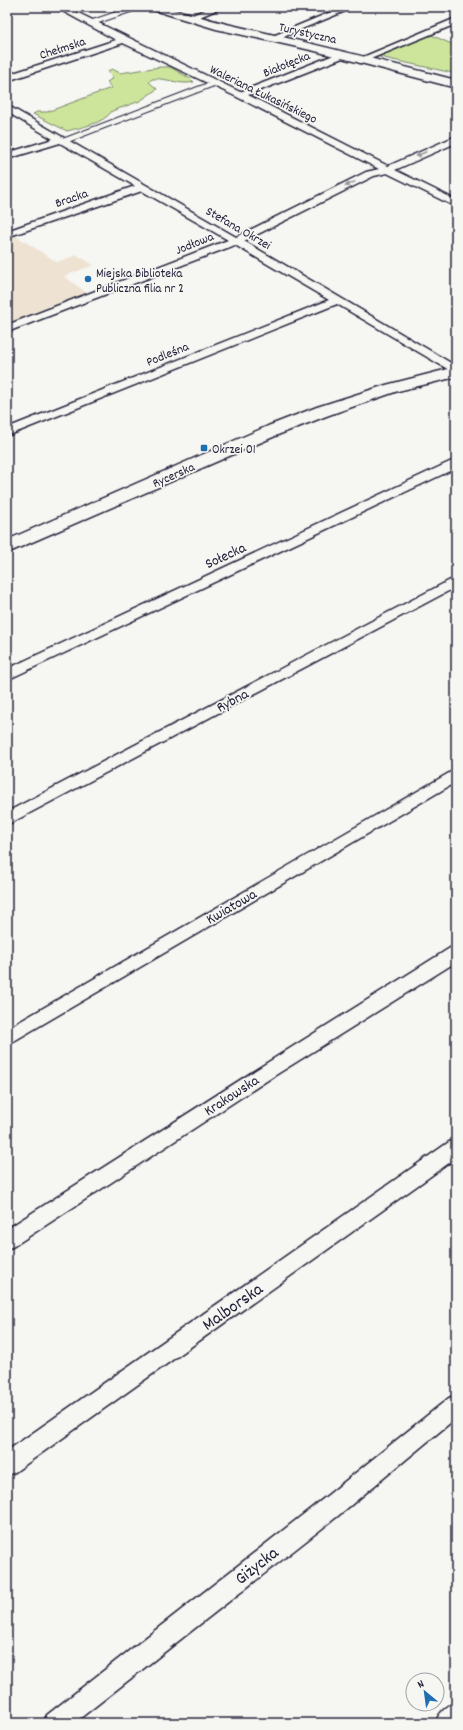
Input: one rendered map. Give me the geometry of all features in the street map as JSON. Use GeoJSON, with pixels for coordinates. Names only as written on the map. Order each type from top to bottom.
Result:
{"type":"FeatureCollection","features":[{"type":"Feature","properties":{"kind":"street","name":"Waleriana Łukasińskiego"},"geometry":{"type":"LineString","coordinates":[[59,7],[124,40],[216,83],[456,204]]}},
{"type":"Feature","properties":{"kind":"street","name":"Turystyczna"},"geometry":{"type":"LineString","coordinates":[[154,7],[220,26],[456,84]]}},
{"type":"Feature","properties":{"kind":"street"},"geometry":{"type":"LineString","coordinates":[[192,17],[218,7]]}},
{"type":"Feature","properties":{"kind":"street"},"geometry":{"type":"LineString","coordinates":[[272,38],[351,7]]}},
{"type":"Feature","properties":{"kind":"street"},"geometry":{"type":"LineString","coordinates":[[360,60],[456,21]]}},
{"type":"Feature","properties":{"kind":"street","name":"Chełmska"},"geometry":{"type":"LineString","coordinates":[[7,78],[124,40]]}},
{"type":"Feature","properties":{"kind":"street","name":"Białołęcka"},"geometry":{"type":"LineString","coordinates":[[240,95],[342,55]]}},
{"type":"Feature","properties":{"kind":"street","name":"Stefana Okrzei"},"geometry":{"type":"LineString","coordinates":[[9,112],[62,140],[338,300],[456,372]]}},
{"type":"Feature","properties":{"kind":"street","name":"Jodłowa"},"geometry":{"type":"LineString","coordinates":[[7,329],[236,241],[370,174],[386,170],[456,138]]}},
{"type":"Feature","properties":{"kind":"street"},"geometry":{"type":"LineString","coordinates":[[7,156],[62,140]]}},
{"type":"Feature","properties":{"kind":"street","name":"Bracka"},"geometry":{"type":"LineString","coordinates":[[7,234],[143,187]]}},
{"type":"Feature","properties":{"kind":"street","name":"Podleśna"},"geometry":{"type":"LineString","coordinates":[[7,432],[338,300]]}},
{"type":"Feature","properties":{"kind":"street","name":"Rycerska"},"geometry":{"type":"LineString","coordinates":[[7,547],[274,430],[392,388],[456,372]]}},
{"type":"Feature","properties":{"kind":"street","name":"Sołecka"},"geometry":{"type":"LineString","coordinates":[[7,675],[456,463]]}},
{"type":"Feature","properties":{"kind":"street","name":"Rybna"},"geometry":{"type":"LineString","coordinates":[[7,819],[456,581]]}},
{"type":"Feature","properties":{"kind":"street","name":"Kwiatowa"},"geometry":{"type":"LineString","coordinates":[[7,1038],[456,775]]}},
{"type":"Feature","properties":{"kind":"street","name":"Krakowska"},"geometry":{"type":"LineString","coordinates":[[7,1240],[268,1071],[456,953]]}},
{"type":"Feature","properties":{"kind":"street","name":"Malborska"},"geometry":{"type":"LineString","coordinates":[[7,1464],[456,1148]]}},
{"type":"Feature","properties":{"kind":"street","name":"Giżycka"},"geometry":{"type":"LineString","coordinates":[[55,1723],[331,1507],[456,1405]]}},
{"type":"Feature","properties":{"kind":"street"},"geometry":{"type":"LineString","coordinates":[[447,1723],[456,1714]]}},
{"type":"Feature","properties":{"kind":"lane"},"geometry":{"type":"LineString","coordinates":[[91,23],[138,7]]}},
{"type":"Feature","properties":{"kind":"lane"},"geometry":{"type":"LineString","coordinates":[[62,140],[216,83]]}},
{"type":"Feature","properties":{"kind":"shaded area"},"geometry":{"type":"Polygon","coordinates":[[[16,236],[57,262],[77,255],[94,265],[64,276],[87,293],[7,323],[7,239],[16,236]]]}},
{"type":"Feature","properties":{"kind":"green space"},"geometry":{"type":"Polygon","coordinates":[[[429,34],[456,46],[456,72],[453,73],[375,56],[429,34]]]}},
{"type":"Feature","properties":{"kind":"green space"},"geometry":{"type":"Polygon","coordinates":[[[170,67],[194,82],[183,83],[163,79],[152,79],[149,82],[157,89],[140,101],[112,111],[98,122],[67,131],[33,114],[37,112],[47,112],[111,88],[107,82],[113,78],[108,71],[112,69],[120,73],[170,67]]]}},
{"type":"Feature","properties":{"kind":"place","name":"Miejska Biblioteka Publiczna filia nr 2"},"geometry":{"type":"Point","coordinates":[88,279]}},
{"type":"Feature","properties":{"kind":"place","name":"Okrzei 01"},"geometry":{"type":"Point","coordinates":[204,448]}}]}
